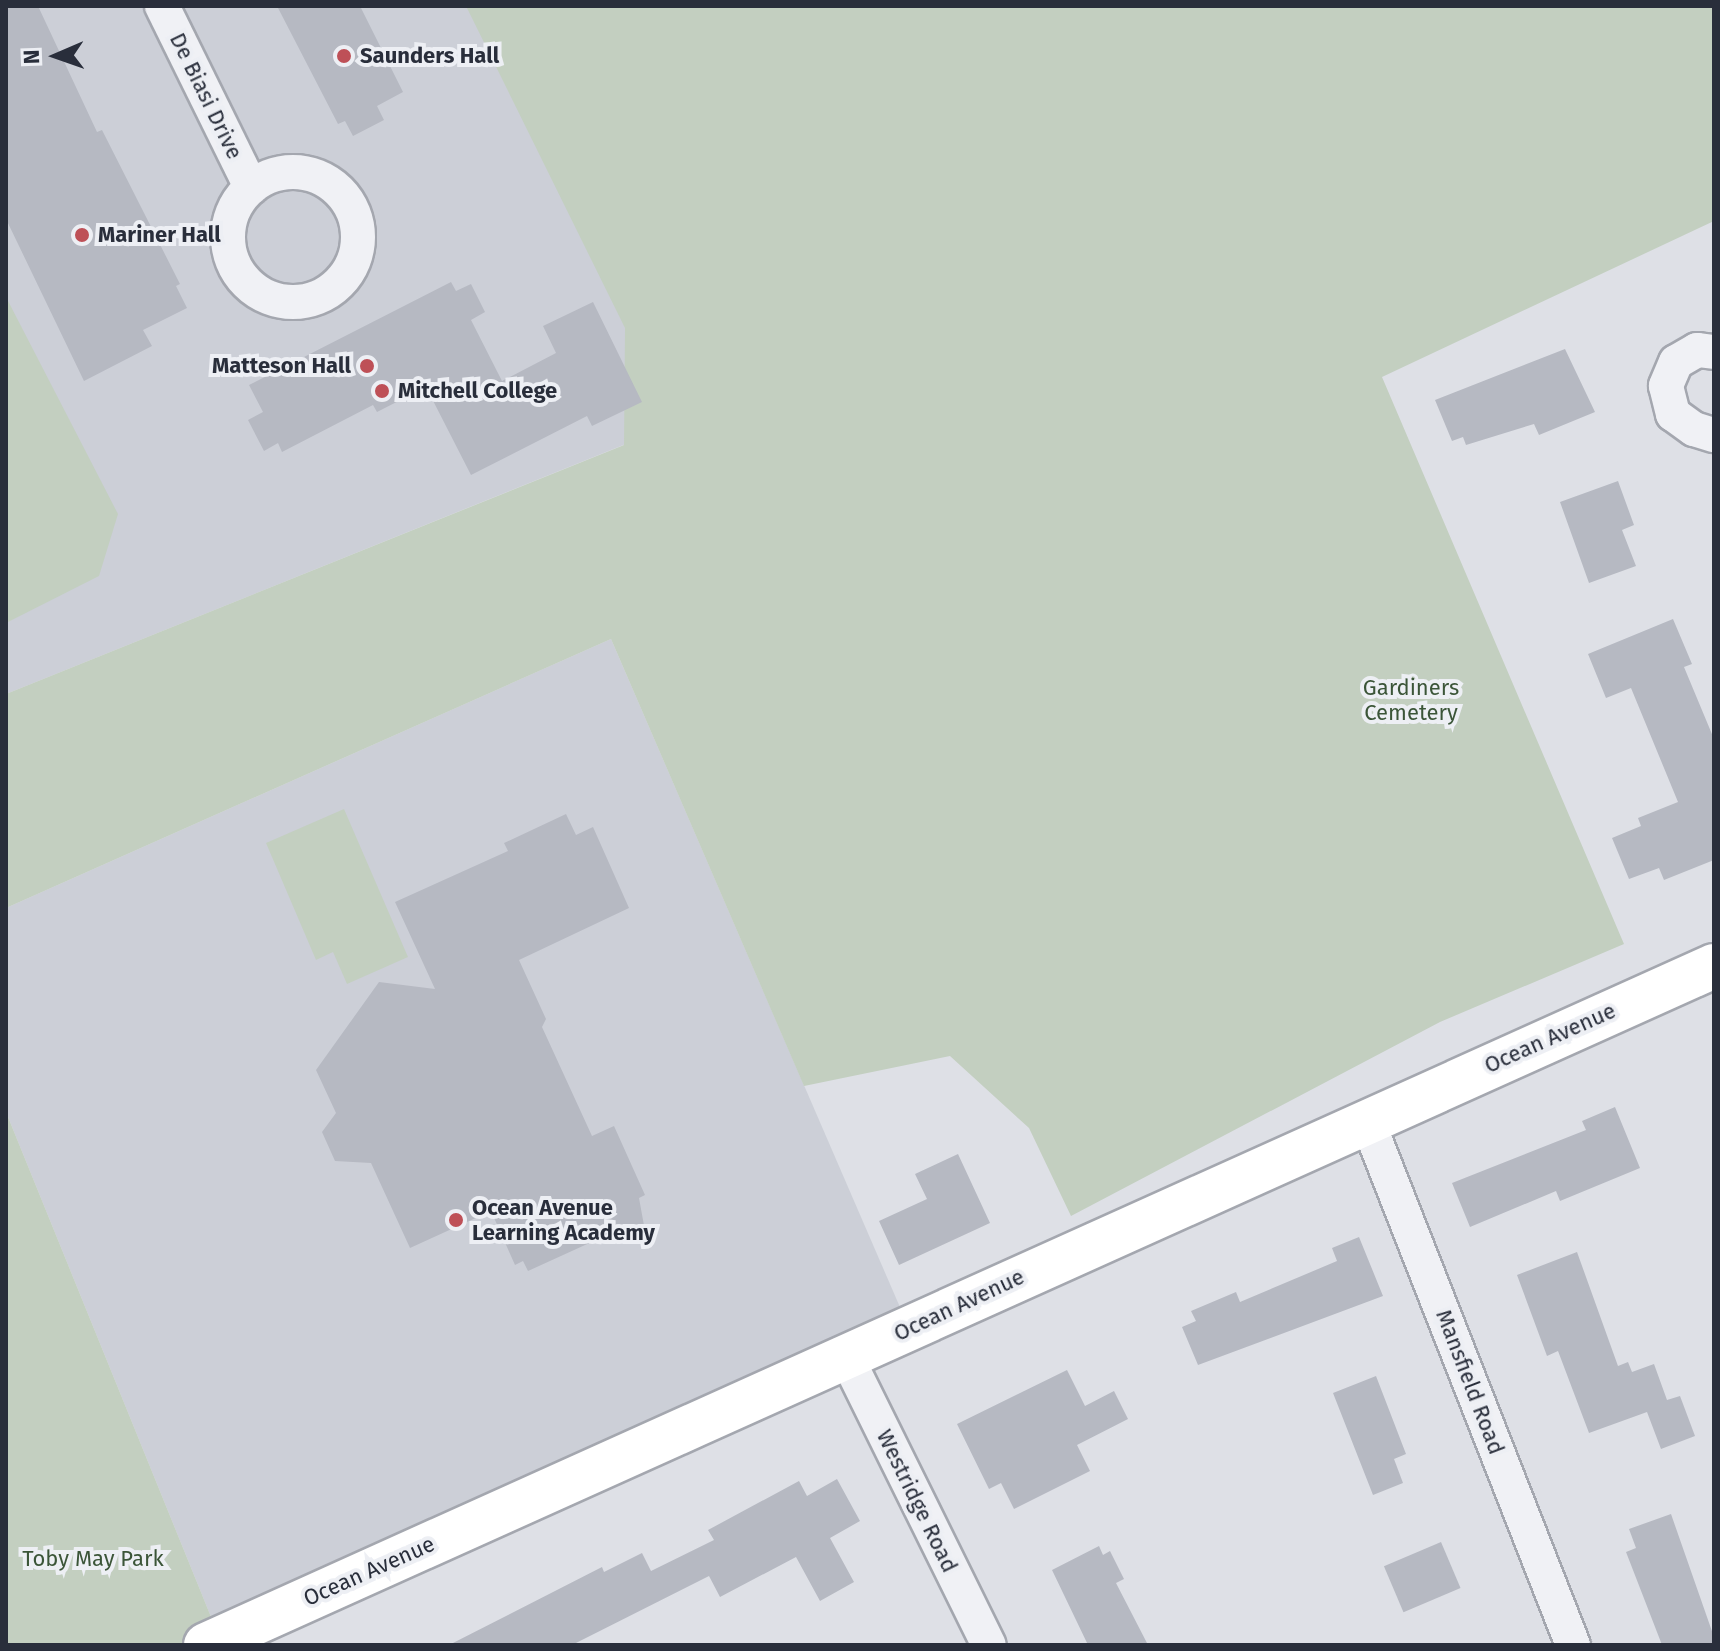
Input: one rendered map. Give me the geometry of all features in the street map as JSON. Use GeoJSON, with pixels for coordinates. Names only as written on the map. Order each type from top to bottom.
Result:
{"type":"FeatureCollection","features":[{"type":"Feature","properties":{"kind":"main road","name":"Ocean Avenue"},"geometry":{"type":"LineString","coordinates":[[206,1645],[1714,966]]}},
{"type":"Feature","properties":{"kind":"street","name":"De Biasi Drive"},"geometry":{"type":"LineString","coordinates":[[162,6],[251,187]]}},
{"type":"Feature","properties":{"kind":"street"},"geometry":{"type":"LineString","coordinates":[[1714,352],[1697,350],[1676,362],[1666,386],[1673,414],[1694,429],[1714,435]]}},
{"type":"Feature","properties":{"kind":"street","name":"Mansfield Road"},"geometry":{"type":"LineString","coordinates":[[1367,1120],[1573,1645]]}},
{"type":"Feature","properties":{"kind":"street","name":"Westridge Road"},"geometry":{"type":"LineString","coordinates":[[846,1356],[989,1645]]}},
{"type":"Feature","properties":{"kind":"shaded area","name":"Mitchell College"},"geometry":{"type":"Polygon","coordinates":[[[6,6],[797,6],[891,337],[6,694],[6,6]]]}},
{"type":"Feature","properties":{"kind":"shaded area","name":"Ocean Avenue Learning Academy"},"geometry":{"type":"Polygon","coordinates":[[[611,639],[909,1328],[220,1639],[6,1112],[6,908],[611,639]]]}},
{"type":"Feature","properties":{"kind":"green space","name":"Gardiners Cemetery"},"geometry":{"type":"Polygon","coordinates":[[[466,6],[1714,6],[1714,221],[1382,377],[1624,944],[1440,1022],[1071,1216],[1029,1128],[950,1056],[804,1086],[611,639],[6,908],[6,694],[624,445],[625,328],[466,6]]]}},
{"type":"Feature","properties":{"kind":"green space"},"geometry":{"type":"Polygon","coordinates":[[[6,297],[118,514],[99,576],[6,623],[6,297]]]}},
{"type":"Feature","properties":{"kind":"green space"},"geometry":{"type":"Polygon","coordinates":[[[344,809],[408,957],[347,984],[333,952],[316,960],[266,843],[344,809]]]}},
{"type":"Feature","properties":{"kind":"green space","name":"Toby May Park"},"geometry":{"type":"Polygon","coordinates":[[[6,1112],[220,1639],[205,1645],[6,1645],[6,1112]]]}},
{"type":"Feature","properties":{"kind":"building","name":"Mariner Hall"},"geometry":{"type":"Polygon","coordinates":[[[6,6],[38,6],[97,132],[102,130],[180,284],[176,286],[187,308],[143,330],[152,346],[84,381],[6,219],[6,6]]]}},
{"type":"Feature","properties":{"kind":"building","name":"Saunders Hall"},"geometry":{"type":"Polygon","coordinates":[[[277,6],[360,6],[403,92],[377,106],[384,120],[353,136],[345,121],[338,124],[277,6]]]}},
{"type":"Feature","properties":{"kind":"building"},"geometry":{"type":"Polygon","coordinates":[[[451,282],[456,291],[471,284],[485,312],[471,320],[502,381],[556,353],[543,326],[593,302],[642,402],[592,426],[587,416],[471,475],[426,387],[377,412],[373,405],[282,452],[278,443],[264,451],[248,420],[263,412],[249,385],[451,282]]]}},
{"type":"Feature","properties":{"kind":"building"},"geometry":{"type":"Polygon","coordinates":[[[1565,349],[1595,412],[1539,435],[1534,424],[1466,445],[1463,437],[1452,441],[1435,400],[1565,349]]]}},
{"type":"Feature","properties":{"kind":"building"},"geometry":{"type":"Polygon","coordinates":[[[1618,481],[1634,525],[1622,530],[1636,566],[1589,583],[1560,502],[1618,481]]]}},
{"type":"Feature","properties":{"kind":"building"},"geometry":{"type":"Polygon","coordinates":[[[1673,619],[1692,664],[1684,667],[1714,739],[1714,860],[1664,880],[1659,868],[1629,879],[1612,838],[1641,826],[1638,818],[1678,802],[1631,688],[1606,698],[1588,654],[1673,619]]]}},
{"type":"Feature","properties":{"kind":"building"},"geometry":{"type":"Polygon","coordinates":[[[566,814],[576,835],[593,827],[629,908],[519,960],[546,1019],[542,1027],[592,1136],[614,1126],[645,1195],[639,1198],[645,1231],[607,1235],[528,1271],[523,1261],[515,1265],[491,1211],[410,1248],[371,1163],[335,1161],[322,1132],[336,1113],[316,1070],[379,982],[435,989],[395,902],[508,851],[504,843],[566,814]]]}},
{"type":"Feature","properties":{"kind":"building"},"geometry":{"type":"Polygon","coordinates":[[[1615,1107],[1640,1168],[1560,1201],[1556,1191],[1470,1227],[1452,1183],[1586,1130],[1582,1121],[1615,1107]]]}},
{"type":"Feature","properties":{"kind":"building"},"geometry":{"type":"Polygon","coordinates":[[[958,1154],[990,1223],[899,1265],[879,1221],[927,1199],[915,1174],[958,1154]]]}},
{"type":"Feature","properties":{"kind":"building"},"geometry":{"type":"Polygon","coordinates":[[[1359,1237],[1383,1296],[1198,1365],[1182,1327],[1196,1321],[1191,1311],[1236,1292],[1240,1302],[1337,1261],[1332,1248],[1359,1237]]]}},
{"type":"Feature","properties":{"kind":"building"},"geometry":{"type":"Polygon","coordinates":[[[1577,1252],[1618,1366],[1628,1362],[1632,1372],[1654,1364],[1667,1400],[1680,1396],[1695,1436],[1661,1449],[1647,1412],[1589,1433],[1558,1351],[1547,1356],[1517,1275],[1577,1252]]]}},
{"type":"Feature","properties":{"kind":"building"},"geometry":{"type":"Polygon","coordinates":[[[1067,1370],[1085,1406],[1114,1391],[1128,1419],[1077,1445],[1090,1471],[1014,1509],[1001,1483],[989,1489],[957,1424],[1067,1370]]]}},
{"type":"Feature","properties":{"kind":"building"},"geometry":{"type":"Polygon","coordinates":[[[1376,1376],[1406,1454],[1394,1459],[1403,1483],[1373,1495],[1333,1393],[1376,1376]]]}},
{"type":"Feature","properties":{"kind":"building"},"geometry":{"type":"Polygon","coordinates":[[[837,1479],[860,1521],[830,1538],[854,1582],[820,1601],[796,1557],[720,1597],[709,1576],[572,1645],[449,1645],[602,1567],[604,1572],[642,1553],[651,1571],[714,1540],[708,1530],[799,1481],[807,1496],[837,1479]]]}},
{"type":"Feature","properties":{"kind":"building"},"geometry":{"type":"Polygon","coordinates":[[[1671,1514],[1714,1637],[1714,1645],[1662,1645],[1626,1552],[1636,1548],[1629,1529],[1671,1514]]]}},
{"type":"Feature","properties":{"kind":"building"},"geometry":{"type":"Polygon","coordinates":[[[1441,1542],[1461,1588],[1403,1612],[1384,1566],[1441,1542]]]}},
{"type":"Feature","properties":{"kind":"building"},"geometry":{"type":"Polygon","coordinates":[[[1099,1546],[1103,1555],[1110,1551],[1124,1579],[1116,1583],[1148,1645],[1088,1645],[1052,1570],[1099,1546]]]}},
{"type":"Feature","properties":{"kind":"place","name":"Saunders Hall"},"geometry":{"type":"Point","coordinates":[344,56]}},
{"type":"Feature","properties":{"kind":"place","name":"Mariner Hall"},"geometry":{"type":"Point","coordinates":[82,235]}},
{"type":"Feature","properties":{"kind":"place","name":"Matteson Hall"},"geometry":{"type":"Point","coordinates":[367,366]}},
{"type":"Feature","properties":{"kind":"place","name":"Mitchell College"},"geometry":{"type":"Point","coordinates":[382,391]}},
{"type":"Feature","properties":{"kind":"place","name":"Ocean Avenue Learning Academy"},"geometry":{"type":"Point","coordinates":[456,1220]}}]}
